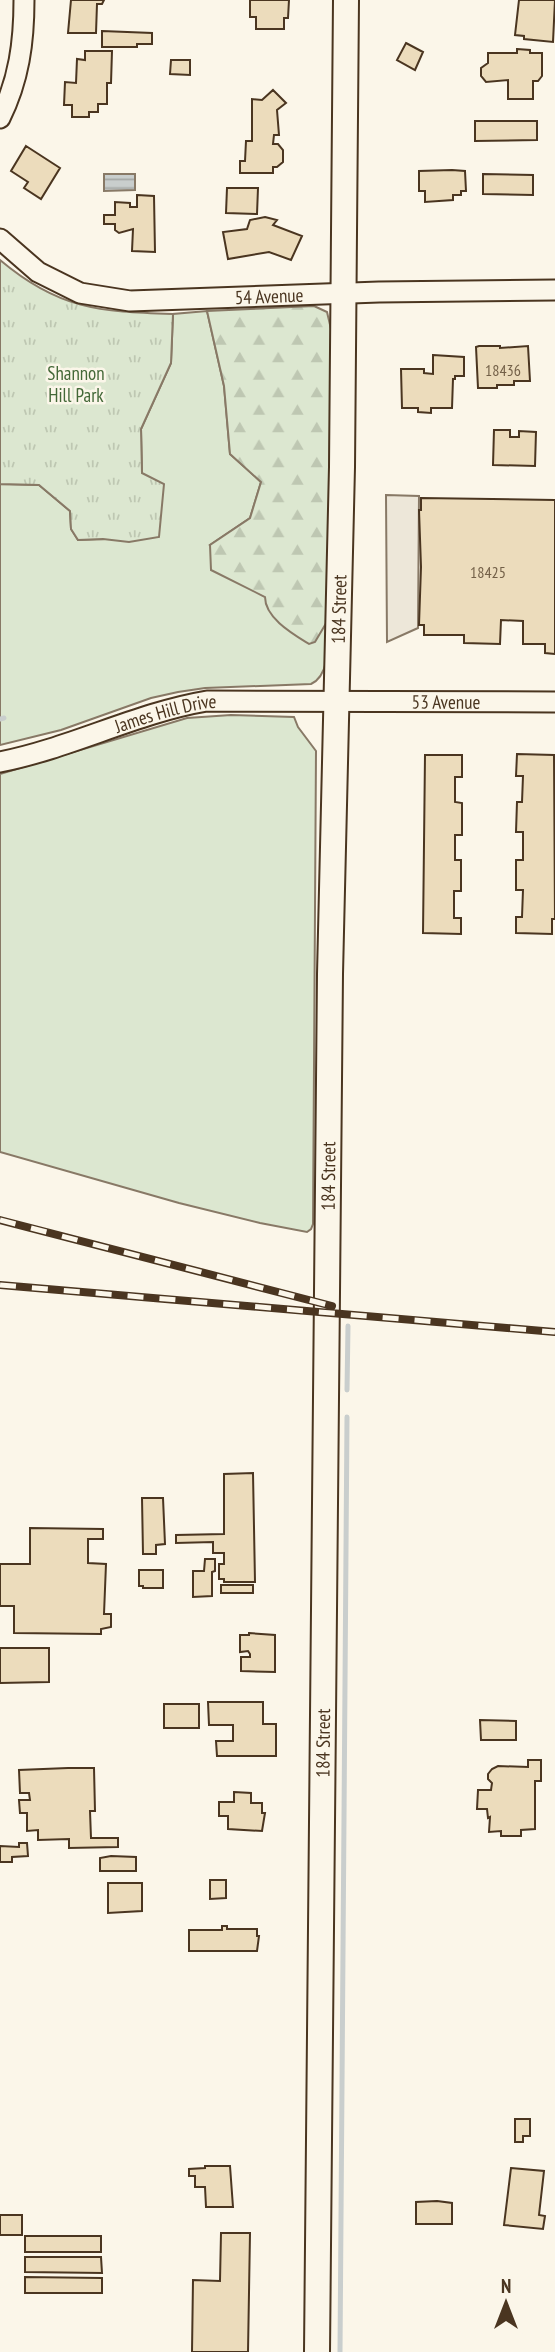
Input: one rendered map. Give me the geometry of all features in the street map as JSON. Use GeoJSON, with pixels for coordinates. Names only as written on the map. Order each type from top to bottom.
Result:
{"type":"FeatureCollection","features":[{"type":"Feature","properties":{"kind":"main road","name":"184 Street"},"geometry":{"type":"LineString","coordinates":[[317,2352],[329,1054],[342,467],[346,0]]}},
{"type":"Feature","properties":{"kind":"street"},"geometry":{"type":"LineString","coordinates":[[0,118],[20,63],[24,0]]}},
{"type":"Feature","properties":{"kind":"street","name":"54 Avenue"},"geometry":{"type":"LineString","coordinates":[[0,239],[38,272],[80,293],[130,301],[343,293],[555,290]]}},
{"type":"Feature","properties":{"kind":"street","name":"James Hill Drive"},"geometry":{"type":"LineString","coordinates":[[0,762],[207,701],[336,702]]}},
{"type":"Feature","properties":{"kind":"street","name":"53 Avenue"},"geometry":{"type":"LineString","coordinates":[[336,702],[555,702]]}},
{"type":"Feature","properties":{"kind":"green space","name":"Shannon Hill Park"},"geometry":{"type":"Polygon","coordinates":[[[0,260],[41,289],[80,305],[123,312],[173,314],[171,363],[141,429],[142,473],[164,484],[159,537],[129,542],[78,540],[71,529],[70,511],[39,485],[0,484],[0,260]]]}},
{"type":"Feature","properties":{"kind":"green space"},"geometry":{"type":"Polygon","coordinates":[[[314,306],[327,312],[331,329],[328,620],[315,642],[309,644],[275,618],[266,605],[265,597],[211,570],[210,545],[250,518],[261,482],[230,454],[224,386],[207,311],[314,306]]]}},
{"type":"Feature","properties":{"kind":"green space"},"geometry":{"type":"Polygon","coordinates":[[[207,311],[224,386],[230,454],[261,482],[250,518],[210,545],[328,620],[327,656],[322,673],[311,684],[205,688],[151,698],[61,730],[0,745],[0,484],[39,485],[70,511],[71,529],[78,540],[103,539],[142,473],[141,429],[171,363],[173,314],[207,311]]]}},
{"type":"Feature","properties":{"kind":"green space"},"geometry":{"type":"Polygon","coordinates":[[[231,715],[294,717],[316,751],[313,1224],[307,1232],[179,1203],[0,1152],[0,774],[187,718],[231,715]]]}},
{"type":"Feature","properties":{"kind":"shaded area"},"geometry":{"type":"Polygon","coordinates":[[[104,174],[135,174],[135,190],[104,191],[104,174]]]}},
{"type":"Feature","properties":{"kind":"shaded area"},"geometry":{"type":"Polygon","coordinates":[[[386,495],[419,496],[418,628],[387,642],[386,495]]]}},
{"type":"Feature","properties":{"kind":"building"},"geometry":{"type":"Polygon","coordinates":[[[71,0],[104,0],[102,4],[97,4],[96,33],[68,33],[71,0]]]}},
{"type":"Feature","properties":{"kind":"building"},"geometry":{"type":"Polygon","coordinates":[[[250,0],[289,0],[284,29],[256,29],[256,17],[250,17],[250,0]]]}},
{"type":"Feature","properties":{"kind":"building"},"geometry":{"type":"Polygon","coordinates":[[[519,0],[555,0],[553,42],[524,39],[524,36],[515,35],[519,0]]]}},
{"type":"Feature","properties":{"kind":"building"},"geometry":{"type":"Polygon","coordinates":[[[102,31],[152,33],[152,44],[102,47],[102,31]]]}},
{"type":"Feature","properties":{"kind":"building"},"geometry":{"type":"Polygon","coordinates":[[[406,43],[423,52],[415,70],[397,60],[406,43]]]}},
{"type":"Feature","properties":{"kind":"building"},"geometry":{"type":"Polygon","coordinates":[[[517,49],[542,53],[542,76],[538,81],[533,81],[533,99],[508,99],[508,80],[486,82],[481,76],[481,68],[488,63],[488,53],[517,53],[517,49]]]}},
{"type":"Feature","properties":{"kind":"building"},"geometry":{"type":"Polygon","coordinates":[[[85,51],[112,51],[107,104],[98,104],[98,112],[89,112],[89,117],[72,117],[72,105],[64,105],[65,82],[76,83],[77,59],[85,60],[85,51]]]}},
{"type":"Feature","properties":{"kind":"building"},"geometry":{"type":"Polygon","coordinates":[[[171,60],[190,60],[190,75],[170,74],[171,60]]]}},
{"type":"Feature","properties":{"kind":"building"},"geometry":{"type":"Polygon","coordinates":[[[273,90],[286,103],[277,110],[279,135],[274,135],[273,144],[278,144],[283,150],[283,162],[273,167],[273,173],[240,173],[240,161],[245,161],[246,141],[252,141],[252,99],[262,100],[273,90]]]}},
{"type":"Feature","properties":{"kind":"building"},"geometry":{"type":"Polygon","coordinates":[[[475,121],[537,121],[537,140],[475,141],[475,121]]]}},
{"type":"Feature","properties":{"kind":"building"},"geometry":{"type":"Polygon","coordinates":[[[26,146],[60,168],[41,199],[24,188],[28,182],[11,171],[26,146]]]}},
{"type":"Feature","properties":{"kind":"building"},"geometry":{"type":"Polygon","coordinates":[[[419,171],[465,171],[466,191],[461,191],[461,195],[453,195],[453,200],[425,202],[425,191],[419,191],[419,171]]]}},
{"type":"Feature","properties":{"kind":"building"},"geometry":{"type":"Polygon","coordinates":[[[483,174],[533,175],[533,195],[483,194],[483,174]]]}},
{"type":"Feature","properties":{"kind":"building"},"geometry":{"type":"Polygon","coordinates":[[[227,188],[258,188],[257,214],[226,213],[227,188]]]}},
{"type":"Feature","properties":{"kind":"building"},"geometry":{"type":"Polygon","coordinates":[[[137,195],[154,196],[155,252],[132,251],[133,229],[119,233],[115,230],[115,224],[104,224],[104,215],[115,215],[115,202],[130,203],[130,207],[137,207],[137,195]]]}},
{"type":"Feature","properties":{"kind":"building"},"geometry":{"type":"Polygon","coordinates":[[[265,217],[277,220],[273,225],[302,236],[291,260],[269,252],[228,259],[223,232],[247,229],[250,220],[265,217]]]}},
{"type":"Feature","properties":{"kind":"building"},"geometry":{"type":"Polygon","coordinates":[[[528,346],[530,381],[514,381],[514,385],[497,385],[497,388],[478,388],[476,347],[528,346]]]}},
{"type":"Feature","properties":{"kind":"building"},"geometry":{"type":"Polygon","coordinates":[[[433,355],[464,357],[464,376],[455,376],[453,379],[452,408],[431,408],[431,413],[418,412],[418,408],[402,408],[401,369],[424,369],[424,373],[433,374],[433,355]]]}},
{"type":"Feature","properties":{"kind":"building"},"geometry":{"type":"Polygon","coordinates":[[[494,430],[510,430],[510,437],[519,437],[519,431],[536,432],[535,466],[493,465],[494,430]]]}},
{"type":"Feature","properties":{"kind":"building"},"geometry":{"type":"Polygon","coordinates":[[[421,498],[555,500],[555,654],[545,653],[545,644],[523,644],[523,621],[501,620],[500,644],[464,643],[464,635],[424,635],[424,625],[419,625],[421,498]]]}},
{"type":"Feature","properties":{"kind":"building"},"geometry":{"type":"Polygon","coordinates":[[[517,754],[554,755],[555,919],[552,919],[552,934],[516,933],[516,917],[522,917],[523,890],[516,890],[516,860],[523,860],[523,832],[516,832],[517,802],[522,802],[523,776],[516,776],[517,754]]]}},
{"type":"Feature","properties":{"kind":"building"},"geometry":{"type":"Polygon","coordinates":[[[425,755],[462,755],[462,777],[455,777],[455,802],[462,803],[462,835],[455,835],[455,860],[461,860],[461,891],[454,891],[454,918],[461,918],[461,934],[423,933],[425,755]]]}},
{"type":"Feature","properties":{"kind":"building"},"geometry":{"type":"Polygon","coordinates":[[[253,1473],[255,1582],[224,1582],[224,1579],[219,1579],[219,1564],[224,1564],[224,1553],[213,1553],[213,1542],[176,1543],[176,1535],[224,1534],[224,1474],[253,1473]]]}},
{"type":"Feature","properties":{"kind":"building"},"geometry":{"type":"Polygon","coordinates":[[[142,1498],[163,1498],[165,1544],[156,1545],[156,1554],[143,1554],[142,1498]]]}},
{"type":"Feature","properties":{"kind":"building"},"geometry":{"type":"Polygon","coordinates":[[[30,1528],[103,1529],[103,1539],[88,1539],[88,1563],[106,1564],[104,1614],[111,1614],[111,1627],[101,1629],[101,1634],[14,1633],[14,1606],[0,1606],[0,1564],[30,1564],[30,1528]]]}},
{"type":"Feature","properties":{"kind":"building"},"geometry":{"type":"Polygon","coordinates":[[[205,1559],[215,1559],[212,1596],[193,1597],[193,1571],[204,1571],[205,1559]]]}},
{"type":"Feature","properties":{"kind":"building"},"geometry":{"type":"Polygon","coordinates":[[[139,1570],[163,1570],[163,1588],[139,1586],[139,1570]]]}},
{"type":"Feature","properties":{"kind":"building"},"geometry":{"type":"Polygon","coordinates":[[[221,1585],[253,1585],[253,1593],[221,1593],[221,1585]]]}},
{"type":"Feature","properties":{"kind":"building"},"geometry":{"type":"Polygon","coordinates":[[[240,1635],[275,1635],[275,1672],[241,1671],[241,1657],[250,1657],[250,1654],[248,1651],[240,1652],[240,1635]]]}},
{"type":"Feature","properties":{"kind":"building"},"geometry":{"type":"Polygon","coordinates":[[[0,1648],[49,1648],[49,1682],[0,1683],[0,1648]]]}},
{"type":"Feature","properties":{"kind":"building"},"geometry":{"type":"Polygon","coordinates":[[[208,1702],[263,1702],[263,1724],[276,1724],[276,1756],[217,1756],[216,1741],[233,1741],[233,1725],[209,1725],[208,1702]]]}},
{"type":"Feature","properties":{"kind":"building"},"geometry":{"type":"Polygon","coordinates":[[[164,1704],[199,1704],[199,1728],[164,1728],[164,1704]]]}},
{"type":"Feature","properties":{"kind":"building"},"geometry":{"type":"Polygon","coordinates":[[[480,1720],[516,1721],[516,1740],[481,1740],[480,1720]]]}},
{"type":"Feature","properties":{"kind":"building"},"geometry":{"type":"Polygon","coordinates":[[[528,1760],[541,1760],[541,1781],[535,1781],[535,1829],[521,1830],[521,1836],[501,1836],[501,1831],[489,1832],[490,1817],[488,1818],[487,1809],[477,1809],[478,1790],[491,1790],[492,1783],[488,1774],[492,1769],[498,1766],[528,1767],[528,1760]]]}},
{"type":"Feature","properties":{"kind":"building"},"geometry":{"type":"Polygon","coordinates":[[[94,1768],[95,1811],[90,1811],[91,1838],[118,1838],[118,1847],[69,1848],[69,1839],[38,1840],[38,1830],[27,1831],[27,1813],[20,1813],[19,1800],[30,1800],[29,1793],[20,1793],[19,1770],[94,1768]]]}},
{"type":"Feature","properties":{"kind":"building"},"geometry":{"type":"Polygon","coordinates":[[[234,1792],[251,1793],[251,1803],[262,1803],[262,1813],[265,1813],[262,1831],[228,1829],[228,1816],[219,1816],[219,1802],[234,1802],[234,1792]]]}},
{"type":"Feature","properties":{"kind":"building"},"geometry":{"type":"Polygon","coordinates":[[[19,1843],[27,1843],[28,1856],[12,1857],[12,1862],[0,1862],[0,1846],[19,1847],[19,1843]]]}},
{"type":"Feature","properties":{"kind":"building"},"geometry":{"type":"Polygon","coordinates":[[[136,1857],[136,1871],[100,1871],[100,1858],[136,1857]]]}},
{"type":"Feature","properties":{"kind":"building"},"geometry":{"type":"Polygon","coordinates":[[[210,1880],[226,1880],[226,1898],[210,1899],[210,1880]]]}},
{"type":"Feature","properties":{"kind":"building"},"geometry":{"type":"Polygon","coordinates":[[[108,1883],[142,1883],[142,1911],[108,1913],[108,1883]]]}},
{"type":"Feature","properties":{"kind":"building"},"geometry":{"type":"Polygon","coordinates":[[[222,1926],[227,1926],[227,1929],[257,1929],[257,1951],[189,1951],[189,1930],[222,1930],[222,1926]]]}},
{"type":"Feature","properties":{"kind":"building"},"geometry":{"type":"Polygon","coordinates":[[[515,2119],[530,2119],[530,2136],[523,2136],[523,2142],[515,2142],[515,2119]]]}},
{"type":"Feature","properties":{"kind":"building"},"geometry":{"type":"Polygon","coordinates":[[[230,2166],[233,2207],[206,2207],[205,2187],[195,2187],[195,2176],[189,2176],[189,2169],[230,2166]]]}},
{"type":"Feature","properties":{"kind":"building"},"geometry":{"type":"Polygon","coordinates":[[[511,2168],[544,2171],[539,2215],[545,2216],[543,2229],[504,2225],[511,2168]]]}},
{"type":"Feature","properties":{"kind":"building"},"geometry":{"type":"Polygon","coordinates":[[[416,2202],[452,2203],[452,2224],[416,2224],[416,2202]]]}},
{"type":"Feature","properties":{"kind":"building"},"geometry":{"type":"Polygon","coordinates":[[[0,2215],[22,2215],[22,2235],[0,2235],[0,2215]]]}},
{"type":"Feature","properties":{"kind":"building"},"geometry":{"type":"Polygon","coordinates":[[[221,2233],[250,2233],[248,2352],[192,2352],[193,2280],[220,2281],[221,2233]]]}},
{"type":"Feature","properties":{"kind":"building"},"geometry":{"type":"Polygon","coordinates":[[[25,2236],[101,2236],[101,2252],[25,2252],[25,2236]]]}},
{"type":"Feature","properties":{"kind":"building"},"geometry":{"type":"Polygon","coordinates":[[[25,2257],[101,2257],[102,2273],[25,2272],[25,2257]]]}},
{"type":"Feature","properties":{"kind":"building"},"geometry":{"type":"Polygon","coordinates":[[[25,2277],[102,2278],[102,2293],[25,2293],[25,2277]]]}},
{"type":"Feature","properties":{"kind":"waterway"},"geometry":{"type":"LineString","coordinates":[[0,719],[4,718]]}},
{"type":"Feature","properties":{"kind":"waterway"},"geometry":{"type":"LineString","coordinates":[[347,1390],[348,1326]]}},
{"type":"Feature","properties":{"kind":"waterway"},"geometry":{"type":"LineString","coordinates":[[340,2352],[347,1417]]}},
{"type":"Feature","properties":{"kind":"railway"},"geometry":{"type":"LineString","coordinates":[[0,1220],[332,1306]]}},
{"type":"Feature","properties":{"kind":"railway"},"geometry":{"type":"LineString","coordinates":[[0,1285],[555,1332]]}}]}
